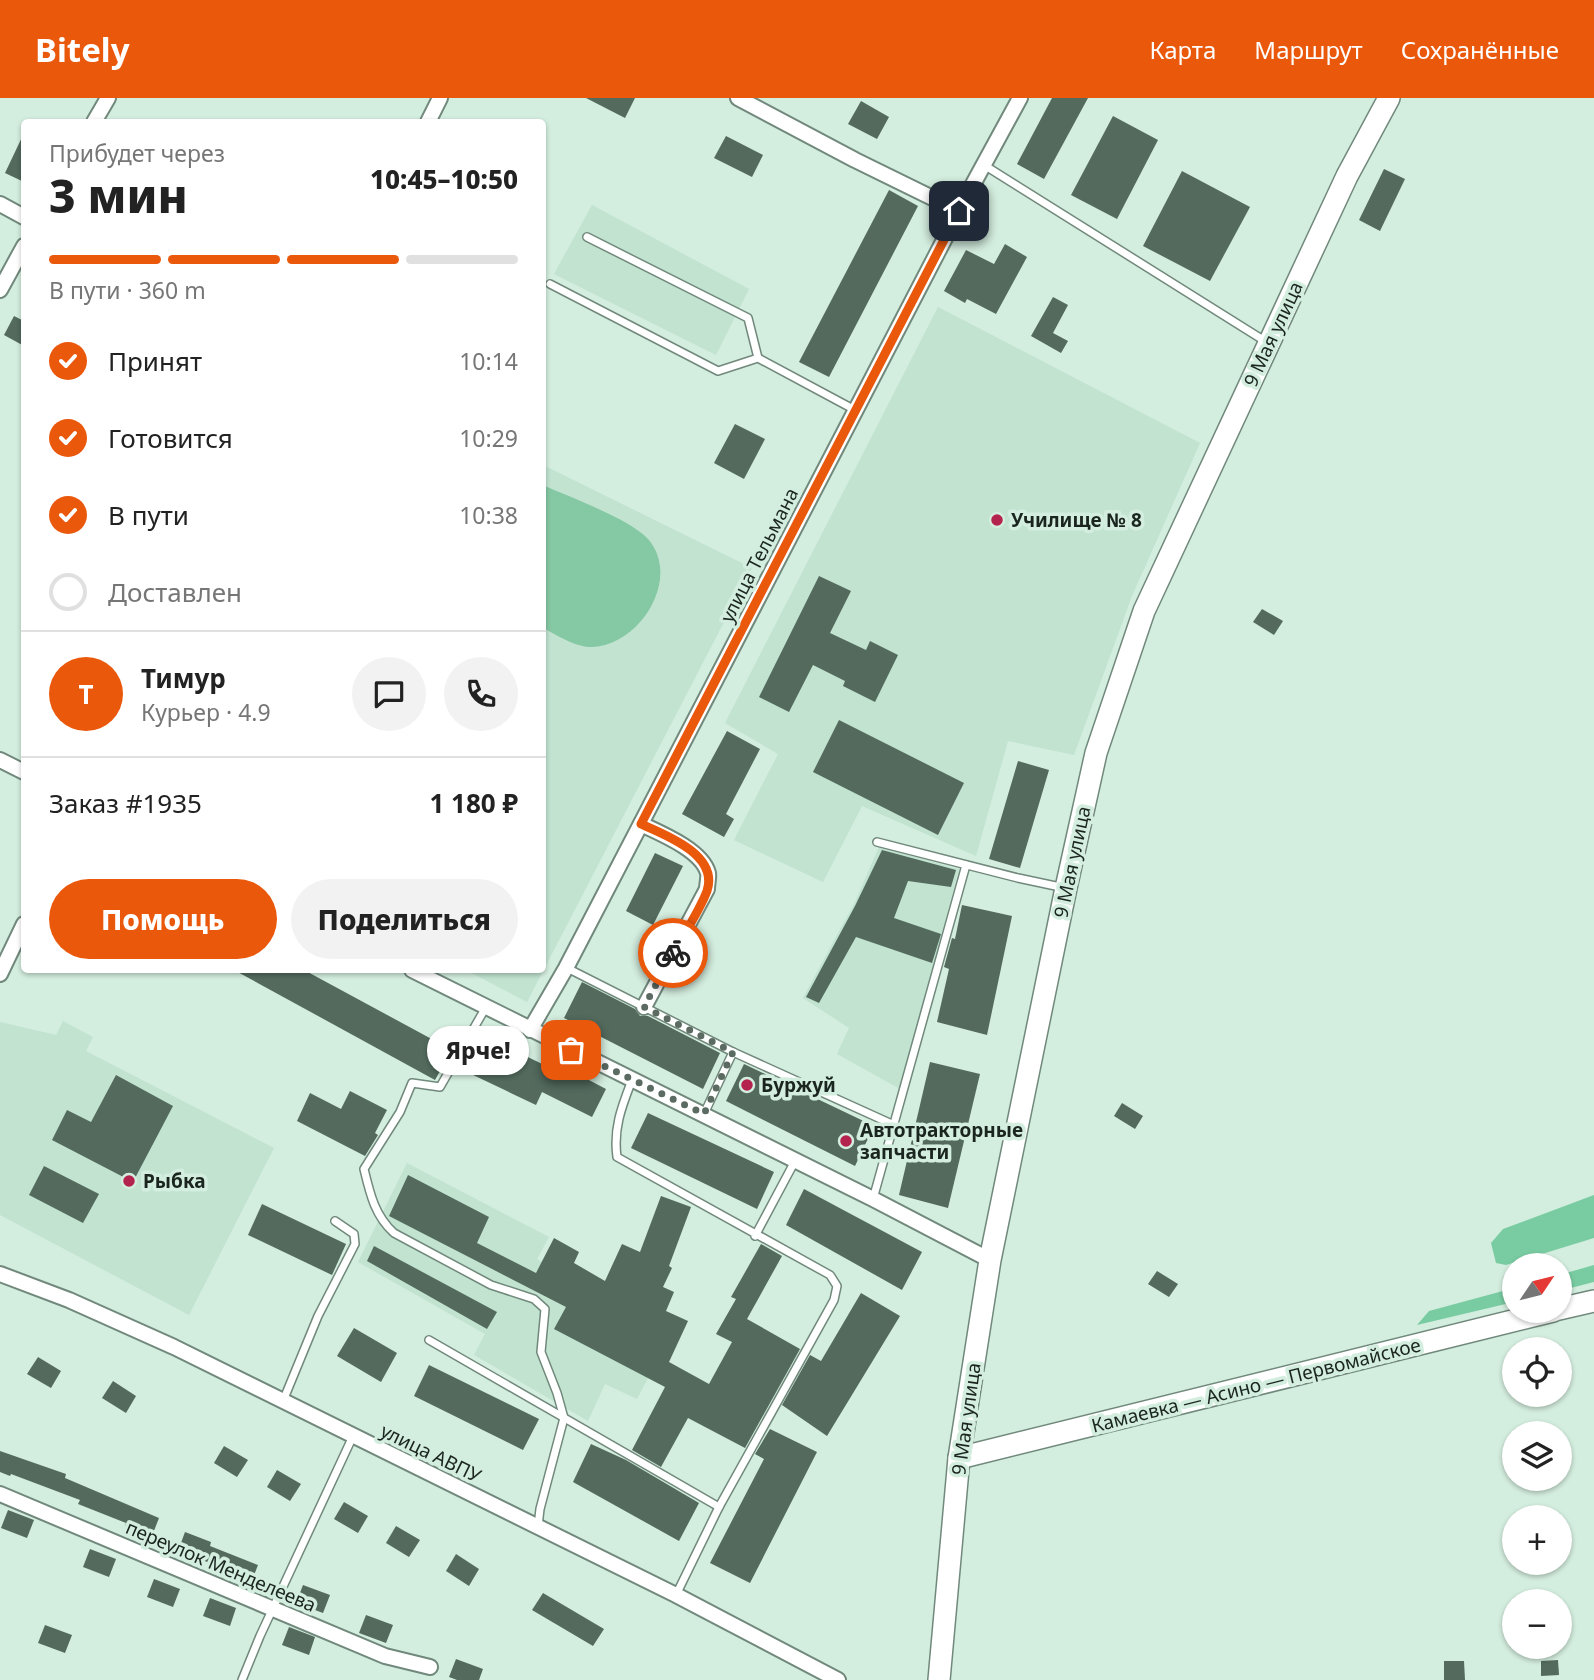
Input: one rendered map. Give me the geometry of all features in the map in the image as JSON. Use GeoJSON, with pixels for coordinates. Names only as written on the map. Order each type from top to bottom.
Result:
{"type":"FeatureCollection","features":[{"type":"Feature","properties":{"kind":"main road","name":"9 Мая улица"},"geometry":{"type":"LineString","coordinates":[[939,1680],[959,1458],[990,1260],[1096,753],[1144,611],[1347,176],[1389,98]]}},
{"type":"Feature","properties":{"kind":"main road"},"geometry":{"type":"LineString","coordinates":[[1572,1306],[1594,1301]]}},
{"type":"Feature","properties":{"kind":"main road","name":"Камаевка — Асино — Первомайское"},"geometry":{"type":"LineString","coordinates":[[959,1458],[1505,1323]]}},
{"type":"Feature","properties":{"kind":"street"},"geometry":{"type":"LineString","coordinates":[[96,119],[108,98]]}},
{"type":"Feature","properties":{"kind":"street"},"geometry":{"type":"LineString","coordinates":[[430,119],[440,98]]}},
{"type":"Feature","properties":{"kind":"street"},"geometry":{"type":"LineString","coordinates":[[738,98],[959,211]]}},
{"type":"Feature","properties":{"kind":"street","name":"улица Тельмана"},"geometry":{"type":"LineString","coordinates":[[530,1030],[566,968],[1020,98]]}},
{"type":"Feature","properties":{"kind":"street"},"geometry":{"type":"LineString","coordinates":[[0,204],[21,215]]}},
{"type":"Feature","properties":{"kind":"street"},"geometry":{"type":"LineString","coordinates":[[0,290],[21,252]]}},
{"type":"Feature","properties":{"kind":"street"},"geometry":{"type":"LineString","coordinates":[[0,760],[21,770]]}},
{"type":"Feature","properties":{"kind":"street"},"geometry":{"type":"LineString","coordinates":[[641,824],[670,837],[694,854],[708,871],[707,890],[644,1007]]}},
{"type":"Feature","properties":{"kind":"street"},"geometry":{"type":"LineString","coordinates":[[0,974],[21,930]]}},
{"type":"Feature","properties":{"kind":"street"},"geometry":{"type":"LineString","coordinates":[[418,973],[704,1114],[990,1260]]}},
{"type":"Feature","properties":{"kind":"street","name":"улица АВПУ"},"geometry":{"type":"LineString","coordinates":[[0,1274],[81,1305],[174,1348],[676,1595],[838,1680]]}},
{"type":"Feature","properties":{"kind":"street","name":"переулок Менделеева"},"geometry":{"type":"LineString","coordinates":[[0,1494],[385,1656],[430,1667]]}},
{"type":"Feature","properties":{"kind":"lane"},"geometry":{"type":"LineString","coordinates":[[984,165],[1269,344]]}},
{"type":"Feature","properties":{"kind":"lane"},"geometry":{"type":"LineString","coordinates":[[587,237],[748,318],[758,358]]}},
{"type":"Feature","properties":{"kind":"lane"},"geometry":{"type":"LineString","coordinates":[[550,284],[718,371],[758,358],[856,410]]}},
{"type":"Feature","properties":{"kind":"lane"},"geometry":{"type":"LineString","coordinates":[[877,842],[1066,888]]}},
{"type":"Feature","properties":{"kind":"lane"},"geometry":{"type":"LineString","coordinates":[[873,1199],[966,865]]}},
{"type":"Feature","properties":{"kind":"lane"},"geometry":{"type":"LineString","coordinates":[[566,968],[733,1052],[894,1125]]}},
{"type":"Feature","properties":{"kind":"lane"},"geometry":{"type":"LineString","coordinates":[[486,1007],[440,1087],[412,1083],[400,1112],[364,1169],[373,1204],[384,1224],[394,1233],[491,1285],[534,1298],[545,1309],[541,1352],[564,1419],[540,1509],[538,1527]]}},
{"type":"Feature","properties":{"kind":"lane"},"geometry":{"type":"LineString","coordinates":[[704,1114],[733,1052]]}},
{"type":"Feature","properties":{"kind":"lane"},"geometry":{"type":"LineString","coordinates":[[632,1080],[618,1117],[614,1138],[617,1157],[830,1276],[838,1286],[834,1300],[719,1507],[676,1595]]}},
{"type":"Feature","properties":{"kind":"lane"},"geometry":{"type":"LineString","coordinates":[[755,1236],[795,1161]]}},
{"type":"Feature","properties":{"kind":"lane"},"geometry":{"type":"LineString","coordinates":[[283,1402],[318,1316],[355,1244],[354,1234],[335,1221]]}},
{"type":"Feature","properties":{"kind":"lane"},"geometry":{"type":"LineString","coordinates":[[429,1340],[719,1507]]}},
{"type":"Feature","properties":{"kind":"lane"},"geometry":{"type":"LineString","coordinates":[[242,1680],[353,1436]]}},
{"type":"Feature","properties":{"kind":"shaded area"},"geometry":{"type":"Polygon","coordinates":[[[592,205],[749,289],[716,355],[554,274],[592,205]]]}},
{"type":"Feature","properties":{"kind":"shaded area","name":"Училище № 8"},"geometry":{"type":"Polygon","coordinates":[[[938,307],[1200,443],[1132,596],[1074,755],[1008,741],[976,856],[862,806],[823,882],[734,840],[778,754],[725,723],[938,307]]]}},
{"type":"Feature","properties":{"kind":"shaded area"},"geometry":{"type":"Polygon","coordinates":[[[546,466],[752,568],[546,965],[546,466]]]}},
{"type":"Feature","properties":{"kind":"shaded area"},"geometry":{"type":"Polygon","coordinates":[[[879,847],[959,869],[900,1089],[837,1054],[849,1028],[803,998],[855,902],[879,847]]]}},
{"type":"Feature","properties":{"kind":"shaded area"},"geometry":{"type":"Polygon","coordinates":[[[472,973],[542,973],[527,1002],[472,973]]]}},
{"type":"Feature","properties":{"kind":"shaded area","name":"Рыбка"},"geometry":{"type":"Polygon","coordinates":[[[63,1021],[93,1037],[86,1051],[274,1148],[189,1315],[0,1215],[0,1022],[56,1035],[63,1021]]]}},
{"type":"Feature","properties":{"kind":"shaded area"},"geometry":{"type":"Polygon","coordinates":[[[407,1163],[549,1237],[537,1259],[566,1276],[658,1359],[637,1399],[605,1384],[588,1421],[474,1355],[485,1334],[358,1262],[407,1163]]]}},
{"type":"Feature","properties":{"kind":"green space"},"geometry":{"type":"Polygon","coordinates":[[[546,486],[639,531],[648,539],[657,555],[660,572],[658,590],[651,607],[626,635],[593,647],[567,640],[546,630],[546,486]]]}},
{"type":"Feature","properties":{"kind":"green space"},"geometry":{"type":"Polygon","coordinates":[[[1594,1195],[1594,1238],[1545,1253],[1502,1253],[1502,1264],[1496,1263],[1491,1243],[1503,1229],[1594,1195]]]}},
{"type":"Feature","properties":{"kind":"green space"},"geometry":{"type":"Polygon","coordinates":[[[1594,1265],[1594,1282],[1572,1288],[1572,1271],[1594,1265]]]}},
{"type":"Feature","properties":{"kind":"green space"},"geometry":{"type":"Polygon","coordinates":[[[1502,1291],[1502,1305],[1417,1325],[1429,1311],[1502,1291]]]}},
{"type":"Feature","properties":{"kind":"building"},"geometry":{"type":"Polygon","coordinates":[[[586,98],[635,98],[625,118],[586,98]]]}},
{"type":"Feature","properties":{"kind":"building"},"geometry":{"type":"Polygon","coordinates":[[[1052,98],[1088,98],[1044,179],[1017,164],[1052,98]]]}},
{"type":"Feature","properties":{"kind":"building"},"geometry":{"type":"Polygon","coordinates":[[[861,101],[889,117],[877,139],[848,124],[861,101]]]}},
{"type":"Feature","properties":{"kind":"building"},"geometry":{"type":"Polygon","coordinates":[[[1113,116],[1158,140],[1117,219],[1071,195],[1113,116]]]}},
{"type":"Feature","properties":{"kind":"building"},"geometry":{"type":"Polygon","coordinates":[[[726,136],[763,155],[752,177],[714,158],[726,136]]]}},
{"type":"Feature","properties":{"kind":"building"},"geometry":{"type":"Polygon","coordinates":[[[21,139],[21,181],[5,173],[21,139]]]}},
{"type":"Feature","properties":{"kind":"building"},"geometry":{"type":"Polygon","coordinates":[[[1384,169],[1405,179],[1380,231],[1359,220],[1384,169]]]}},
{"type":"Feature","properties":{"kind":"building"},"geometry":{"type":"Polygon","coordinates":[[[1182,171],[1250,207],[1210,281],[1143,246],[1182,171]]]}},
{"type":"Feature","properties":{"kind":"building"},"geometry":{"type":"Polygon","coordinates":[[[889,190],[918,206],[829,377],[799,362],[889,190]]]}},
{"type":"Feature","properties":{"kind":"building"},"geometry":{"type":"Polygon","coordinates":[[[1005,244],[1027,257],[996,314],[967,299],[965,303],[944,291],[966,250],[994,264],[1005,244]]]}},
{"type":"Feature","properties":{"kind":"building"},"geometry":{"type":"Polygon","coordinates":[[[1053,297],[1068,305],[1053,333],[1068,341],[1061,353],[1031,336],[1053,297]]]}},
{"type":"Feature","properties":{"kind":"building"},"geometry":{"type":"Polygon","coordinates":[[[14,316],[21,320],[21,344],[4,335],[14,316]]]}},
{"type":"Feature","properties":{"kind":"building"},"geometry":{"type":"Polygon","coordinates":[[[735,424],[765,439],[744,479],[714,463],[735,424]]]}},
{"type":"Feature","properties":{"kind":"building"},"geometry":{"type":"Polygon","coordinates":[[[819,576],[851,591],[830,633],[866,650],[870,641],[898,655],[875,702],[843,686],[845,681],[813,665],[789,712],[759,697],[819,576]]]}},
{"type":"Feature","properties":{"kind":"building"},"geometry":{"type":"Polygon","coordinates":[[[1262,609],[1283,621],[1274,635],[1253,622],[1262,609]]]}},
{"type":"Feature","properties":{"kind":"building"},"geometry":{"type":"Polygon","coordinates":[[[839,720],[964,783],[938,835],[813,772],[839,720]]]}},
{"type":"Feature","properties":{"kind":"building"},"geometry":{"type":"Polygon","coordinates":[[[727,731],[760,749],[726,814],[734,819],[724,837],[682,814],[727,731]]]}},
{"type":"Feature","properties":{"kind":"building"},"geometry":{"type":"Polygon","coordinates":[[[1018,761],[1049,770],[1020,868],[989,859],[1018,761]]]}},
{"type":"Feature","properties":{"kind":"building"},"geometry":{"type":"Polygon","coordinates":[[[882,850],[956,870],[951,887],[908,881],[894,918],[941,934],[932,963],[856,937],[819,1003],[806,997],[855,906],[882,850]]]}},
{"type":"Feature","properties":{"kind":"building"},"geometry":{"type":"Polygon","coordinates":[[[655,853],[683,866],[653,925],[626,911],[655,853]]]}},
{"type":"Feature","properties":{"kind":"building"},"geometry":{"type":"Polygon","coordinates":[[[962,905],[1012,916],[987,1035],[937,1022],[949,969],[944,967],[952,938],[955,939],[962,905]]]}},
{"type":"Feature","properties":{"kind":"building"},"geometry":{"type":"Polygon","coordinates":[[[239,973],[310,973],[452,1050],[435,1080],[239,973]]]}},
{"type":"Feature","properties":{"kind":"building"},"geometry":{"type":"Polygon","coordinates":[[[582,982],[635,1009],[640,1016],[648,1016],[720,1053],[703,1089],[564,1018],[582,982]]]}},
{"type":"Feature","properties":{"kind":"building"},"geometry":{"type":"Polygon","coordinates":[[[488,1038],[563,1074],[566,1068],[606,1089],[592,1117],[542,1092],[536,1105],[471,1074],[488,1038]]]}},
{"type":"Feature","properties":{"kind":"building"},"geometry":{"type":"Polygon","coordinates":[[[930,1062],[980,1074],[948,1208],[899,1195],[930,1062]]]}},
{"type":"Feature","properties":{"kind":"building"},"geometry":{"type":"Polygon","coordinates":[[[744,1064],[874,1126],[855,1166],[726,1101],[744,1064]]]}},
{"type":"Feature","properties":{"kind":"building"},"geometry":{"type":"Polygon","coordinates":[[[116,1075],[173,1106],[133,1182],[52,1140],[67,1110],[91,1122],[116,1075]]]}},
{"type":"Feature","properties":{"kind":"building"},"geometry":{"type":"Polygon","coordinates":[[[350,1091],[387,1110],[375,1133],[378,1135],[365,1156],[297,1121],[310,1093],[341,1109],[350,1091]]]}},
{"type":"Feature","properties":{"kind":"building"},"geometry":{"type":"Polygon","coordinates":[[[1122,1103],[1143,1116],[1135,1129],[1114,1116],[1122,1103]]]}},
{"type":"Feature","properties":{"kind":"building"},"geometry":{"type":"Polygon","coordinates":[[[648,1113],[774,1172],[757,1209],[631,1148],[648,1113]]]}},
{"type":"Feature","properties":{"kind":"building"},"geometry":{"type":"Polygon","coordinates":[[[44,1166],[99,1194],[83,1223],[29,1195],[44,1166]]]}},
{"type":"Feature","properties":{"kind":"building"},"geometry":{"type":"Polygon","coordinates":[[[408,1175],[489,1217],[477,1243],[536,1273],[554,1238],[579,1252],[574,1263],[605,1281],[622,1244],[640,1252],[661,1196],[691,1207],[669,1266],[672,1268],[663,1287],[674,1292],[666,1311],[688,1321],[669,1362],[709,1384],[732,1342],[716,1334],[736,1299],[731,1297],[761,1244],[782,1256],[747,1319],[800,1349],[745,1448],[688,1418],[661,1467],[632,1450],[665,1387],[554,1329],[566,1307],[389,1216],[408,1175]]]}},
{"type":"Feature","properties":{"kind":"building"},"geometry":{"type":"Polygon","coordinates":[[[804,1189],[922,1252],[902,1290],[786,1225],[804,1189]]]}},
{"type":"Feature","properties":{"kind":"building"},"geometry":{"type":"Polygon","coordinates":[[[262,1204],[346,1244],[332,1275],[248,1235],[262,1204]]]}},
{"type":"Feature","properties":{"kind":"building"},"geometry":{"type":"Polygon","coordinates":[[[374,1246],[497,1312],[487,1329],[367,1261],[374,1246]]]}},
{"type":"Feature","properties":{"kind":"building"},"geometry":{"type":"Polygon","coordinates":[[[1157,1271],[1178,1284],[1169,1297],[1148,1284],[1157,1271]]]}},
{"type":"Feature","properties":{"kind":"building"},"geometry":{"type":"Polygon","coordinates":[[[861,1293],[900,1316],[827,1436],[782,1405],[810,1355],[821,1361],[861,1293]]]}},
{"type":"Feature","properties":{"kind":"building"},"geometry":{"type":"Polygon","coordinates":[[[354,1328],[397,1353],[381,1382],[337,1356],[354,1328]]]}},
{"type":"Feature","properties":{"kind":"building"},"geometry":{"type":"Polygon","coordinates":[[[38,1357],[61,1371],[51,1388],[27,1374],[38,1357]]]}},
{"type":"Feature","properties":{"kind":"building"},"geometry":{"type":"Polygon","coordinates":[[[429,1365],[539,1419],[523,1450],[414,1396],[429,1365]]]}},
{"type":"Feature","properties":{"kind":"building"},"geometry":{"type":"Polygon","coordinates":[[[113,1381],[136,1396],[126,1413],[102,1398],[113,1381]]]}},
{"type":"Feature","properties":{"kind":"building"},"geometry":{"type":"Polygon","coordinates":[[[770,1429],[817,1452],[750,1583],[710,1563],[764,1459],[755,1454],[770,1429]]]}},
{"type":"Feature","properties":{"kind":"building"},"geometry":{"type":"Polygon","coordinates":[[[591,1444],[626,1460],[699,1503],[679,1541],[573,1482],[591,1444]]]}},
{"type":"Feature","properties":{"kind":"building"},"geometry":{"type":"Polygon","coordinates":[[[224,1446],[248,1460],[237,1477],[214,1463],[224,1446]]]}},
{"type":"Feature","properties":{"kind":"building"},"geometry":{"type":"Polygon","coordinates":[[[0,1451],[66,1474],[65,1478],[159,1518],[152,1536],[78,1504],[80,1500],[0,1472],[0,1451]]]}},
{"type":"Feature","properties":{"kind":"building"},"geometry":{"type":"Polygon","coordinates":[[[277,1470],[301,1484],[290,1501],[267,1487],[277,1470]]]}},
{"type":"Feature","properties":{"kind":"building"},"geometry":{"type":"Polygon","coordinates":[[[344,1502],[368,1516],[358,1533],[334,1519],[344,1502]]]}},
{"type":"Feature","properties":{"kind":"building"},"geometry":{"type":"Polygon","coordinates":[[[8,1510],[34,1520],[27,1538],[1,1528],[8,1510]]]}},
{"type":"Feature","properties":{"kind":"building"},"geometry":{"type":"Polygon","coordinates":[[[396,1526],[420,1540],[409,1557],[386,1543],[396,1526]]]}},
{"type":"Feature","properties":{"kind":"building"},"geometry":{"type":"Polygon","coordinates":[[[185,1532],[211,1542],[210,1546],[258,1565],[251,1583],[225,1573],[226,1569],[178,1551],[185,1532]]]}},
{"type":"Feature","properties":{"kind":"building"},"geometry":{"type":"Polygon","coordinates":[[[90,1549],[116,1559],[109,1577],[83,1567],[90,1549]]]}},
{"type":"Feature","properties":{"kind":"building"},"geometry":{"type":"Polygon","coordinates":[[[456,1554],[479,1569],[469,1586],[446,1571],[456,1554]]]}},
{"type":"Feature","properties":{"kind":"building"},"geometry":{"type":"Polygon","coordinates":[[[154,1579],[180,1589],[173,1607],[147,1597],[154,1579]]]}},
{"type":"Feature","properties":{"kind":"building"},"geometry":{"type":"Polygon","coordinates":[[[303,1585],[330,1595],[323,1613],[296,1603],[303,1585]]]}},
{"type":"Feature","properties":{"kind":"building"},"geometry":{"type":"Polygon","coordinates":[[[543,1593],[604,1629],[593,1646],[532,1610],[543,1593]]]}},
{"type":"Feature","properties":{"kind":"building"},"geometry":{"type":"Polygon","coordinates":[[[210,1598],[236,1608],[230,1626],[203,1616],[210,1598]]]}},
{"type":"Feature","properties":{"kind":"building"},"geometry":{"type":"Polygon","coordinates":[[[366,1615],[393,1625],[386,1643],[359,1633],[366,1615]]]}},
{"type":"Feature","properties":{"kind":"building"},"geometry":{"type":"Polygon","coordinates":[[[45,1625],[72,1635],[65,1653],[38,1643],[45,1625]]]}},
{"type":"Feature","properties":{"kind":"building"},"geometry":{"type":"Polygon","coordinates":[[[289,1627],[315,1637],[309,1655],[282,1645],[289,1627]]]}},
{"type":"Feature","properties":{"kind":"building"},"geometry":{"type":"Polygon","coordinates":[[[456,1659],[483,1669],[479,1680],[457,1680],[449,1677],[456,1659]]]}},
{"type":"Feature","properties":{"kind":"building"},"geometry":{"type":"Polygon","coordinates":[[[1558,1660],[1559,1675],[1541,1676],[1541,1661],[1558,1660]]]}},
{"type":"Feature","properties":{"kind":"building"},"geometry":{"type":"Polygon","coordinates":[[[1444,1661],[1464,1661],[1465,1680],[1444,1680],[1444,1661]]]}},
{"type":"Feature","properties":{"kind":"way so far"},"geometry":{"type":"LineString","coordinates":[[571,1050],[704,1114],[733,1052],[644,1007],[673,953]]}},
{"type":"Feature","properties":{"kind":"place","name":"Училище № 8"},"geometry":{"type":"Point","coordinates":[997,520]}},
{"type":"Feature","properties":{"kind":"place","name":"Ярче!"},"geometry":{"type":"Point","coordinates":[571,1050]}},
{"type":"Feature","properties":{"kind":"place","name":"Буржуй"},"geometry":{"type":"Point","coordinates":[747,1085]}},
{"type":"Feature","properties":{"kind":"place","name":"Автотракторные запчасти"},"geometry":{"type":"Point","coordinates":[846,1141]}},
{"type":"Feature","properties":{"kind":"place","name":"Рыбка"},"geometry":{"type":"Point","coordinates":[129,1181]}},
{"type":"Feature","properties":{"kind":"route"},"geometry":{"type":"LineString","coordinates":[[673,953],[707,890],[708,871],[694,854],[670,837],[641,824],[959,211]]}}]}
